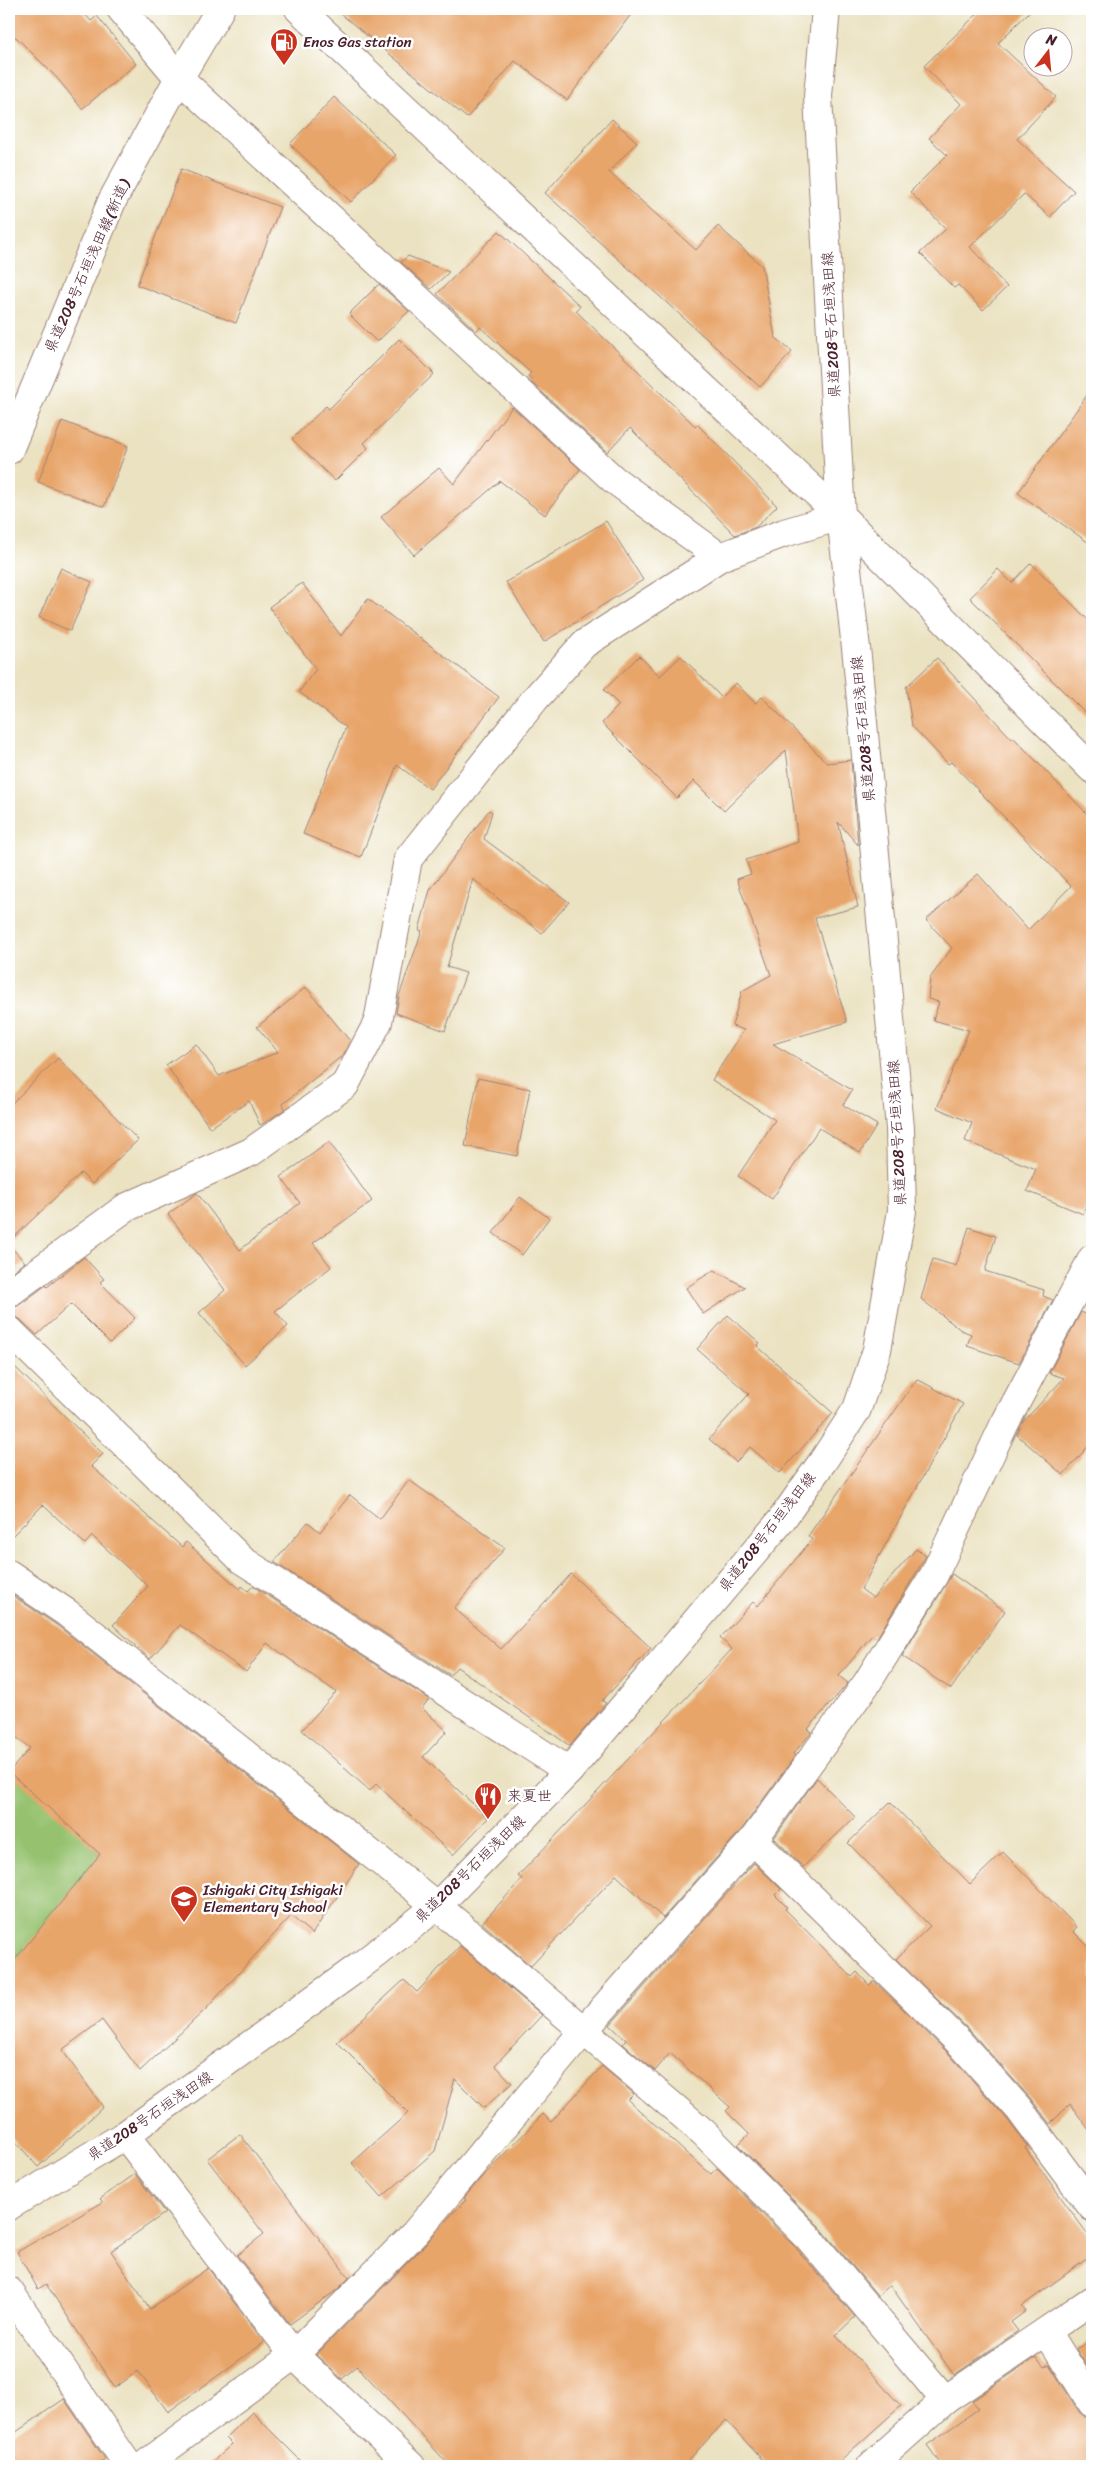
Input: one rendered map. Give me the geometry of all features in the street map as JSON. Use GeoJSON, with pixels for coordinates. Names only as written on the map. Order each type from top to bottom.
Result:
{"type":"FeatureCollection","features":[{"type":"Feature","properties":{"kind":"street"},"geometry":{"type":"LineString","coordinates":[[121,9],[179,78],[613,479],[720,557]]}},
{"type":"Feature","properties":{"kind":"street","name":"県道208号石垣浅田線(新道)"},"geometry":{"type":"LineString","coordinates":[[9,450],[112,201],[179,78],[220,9]]}},
{"type":"Feature","properties":{"kind":"street"},"geometry":{"type":"LineString","coordinates":[[299,9],[841,516],[1092,769]]}},
{"type":"Feature","properties":{"kind":"street","name":"県道208号石垣浅田線"},"geometry":{"type":"LineString","coordinates":[[9,2206],[125,2135],[360,1966],[437,1906],[569,1771],[780,1522],[857,1409],[877,1350],[902,1211],[900,1128],[857,657],[841,516],[818,96],[826,9]]}},
{"type":"Feature","properties":{"kind":"street"},"geometry":{"type":"LineString","coordinates":[[9,1293],[125,1208],[252,1152],[345,1085],[378,1022],[408,859],[535,699],[584,644],[720,557],[784,533],[841,516]]}},
{"type":"Feature","properties":{"kind":"street"},"geometry":{"type":"LineString","coordinates":[[143,2466],[294,2355],[415,2233],[585,2029],[753,1840],[867,1683],[934,1575],[1004,1425],[1092,1259]]}},
{"type":"Feature","properties":{"kind":"street"},"geometry":{"type":"LineString","coordinates":[[9,1330],[242,1560],[569,1771]]}},
{"type":"Feature","properties":{"kind":"street"},"geometry":{"type":"LineString","coordinates":[[9,1574],[67,1613],[437,1906],[585,2029],[703,2132],[808,2237],[945,2400]]}},
{"type":"Feature","properties":{"kind":"street"},"geometry":{"type":"LineString","coordinates":[[753,1840],[960,2042],[1019,2108],[1092,2206]]}},
{"type":"Feature","properties":{"kind":"street"},"geometry":{"type":"LineString","coordinates":[[125,2135],[294,2355],[411,2466]]}},
{"type":"Feature","properties":{"kind":"street"},"geometry":{"type":"LineString","coordinates":[[9,2291],[129,2466]]}},
{"type":"Feature","properties":{"kind":"street"},"geometry":{"type":"LineString","coordinates":[[871,2466],[945,2400],[1048,2332],[1092,2300]]}},
{"type":"Feature","properties":{"kind":"street"},"geometry":{"type":"LineString","coordinates":[[1048,2332],[1092,2403]]}},
{"type":"Feature","properties":{"kind":"green space"},"geometry":{"type":"Polygon","coordinates":[[[9,1765],[37,1790],[123,1878],[71,1892],[9,1969],[9,1765]]]}},
{"type":"Feature","properties":{"kind":"building"},"geometry":{"type":"Polygon","coordinates":[[[9,9],[80,9],[91,21],[97,16],[136,64],[82,109],[57,78],[17,38],[9,34],[9,9]]]}},
{"type":"Feature","properties":{"kind":"building"},"geometry":{"type":"Polygon","coordinates":[[[335,9],[635,9],[567,100],[515,61],[467,118],[335,9]]]}},
{"type":"Feature","properties":{"kind":"building"},"geometry":{"type":"Polygon","coordinates":[[[982,9],[1032,9],[998,43],[1024,67],[1024,78],[1036,78],[1056,97],[1017,139],[1074,191],[1050,217],[1024,194],[970,247],[1007,287],[983,310],[958,285],[954,288],[920,253],[946,229],[910,192],[947,155],[929,138],[961,104],[924,66],[982,9]]]}},
{"type":"Feature","properties":{"kind":"building"},"geometry":{"type":"Polygon","coordinates":[[[334,97],[396,155],[351,202],[290,144],[334,97]]]}},
{"type":"Feature","properties":{"kind":"building"},"geometry":{"type":"Polygon","coordinates":[[[612,119],[637,142],[609,172],[696,250],[718,226],[762,266],[775,337],[792,352],[760,387],[545,193],[612,119]]]}},
{"type":"Feature","properties":{"kind":"building"},"geometry":{"type":"Polygon","coordinates":[[[181,169],[280,207],[236,323],[137,285],[181,169]]]}},
{"type":"Feature","properties":{"kind":"building"},"geometry":{"type":"Polygon","coordinates":[[[499,231],[580,306],[576,311],[695,426],[697,424],[777,506],[756,527],[735,535],[630,428],[607,452],[531,382],[532,380],[528,376],[531,373],[480,327],[476,331],[437,294],[499,231]]]}},
{"type":"Feature","properties":{"kind":"building"},"geometry":{"type":"Polygon","coordinates":[[[408,256],[449,272],[431,289],[401,262],[408,256]]]}},
{"type":"Feature","properties":{"kind":"building"},"geometry":{"type":"Polygon","coordinates":[[[379,284],[409,311],[377,342],[349,314],[379,284]]]}},
{"type":"Feature","properties":{"kind":"building"},"geometry":{"type":"Polygon","coordinates":[[[399,339],[434,374],[364,443],[368,448],[335,481],[292,439],[326,406],[329,409],[399,339]]]}},
{"type":"Feature","properties":{"kind":"building"},"geometry":{"type":"Polygon","coordinates":[[[1092,388],[1092,545],[1018,493],[1092,388]]]}},
{"type":"Feature","properties":{"kind":"building"},"geometry":{"type":"Polygon","coordinates":[[[512,407],[580,469],[545,515],[500,481],[414,555],[381,517],[439,468],[454,484],[512,407]]]}},
{"type":"Feature","properties":{"kind":"building"},"geometry":{"type":"Polygon","coordinates":[[[62,421],[128,446],[104,507],[38,482],[62,421]]]}},
{"type":"Feature","properties":{"kind":"building"},"geometry":{"type":"Polygon","coordinates":[[[606,521],[643,580],[544,642],[506,582],[606,521]]]}},
{"type":"Feature","properties":{"kind":"building"},"geometry":{"type":"Polygon","coordinates":[[[1031,563],[1092,624],[1092,720],[970,598],[998,569],[1012,583],[1031,563]]]}},
{"type":"Feature","properties":{"kind":"building"},"geometry":{"type":"Polygon","coordinates":[[[61,568],[92,582],[70,631],[39,617],[61,568]]]}},
{"type":"Feature","properties":{"kind":"building"},"geometry":{"type":"Polygon","coordinates":[[[302,583],[341,636],[368,599],[499,697],[430,789],[397,765],[361,857],[303,834],[346,727],[299,692],[316,669],[269,607],[302,583]]]}},
{"type":"Feature","properties":{"kind":"building"},"geometry":{"type":"Polygon","coordinates":[[[639,656],[660,676],[681,656],[721,697],[736,683],[755,703],[762,697],[827,763],[851,760],[858,845],[838,822],[858,907],[815,918],[847,1022],[773,1044],[852,1090],[843,1105],[877,1125],[860,1153],[819,1128],[772,1199],[738,1176],[775,1120],[712,1080],[744,1030],[732,1026],[742,991],[771,975],[737,879],[751,874],[746,860],[798,842],[786,750],[724,811],[694,781],[677,798],[602,723],[619,705],[604,690],[639,656]]]}},
{"type":"Feature","properties":{"kind":"building"},"geometry":{"type":"Polygon","coordinates":[[[937,658],[1012,739],[1013,737],[1092,819],[1092,1191],[1083,1214],[1027,1191],[1036,1169],[965,1141],[972,1123],[937,1108],[969,1030],[933,1020],[939,1002],[928,999],[930,978],[952,948],[926,920],[978,874],[1028,930],[1071,886],[951,762],[948,764],[912,726],[906,687],[937,658]]]}},
{"type":"Feature","properties":{"kind":"building"},"geometry":{"type":"Polygon","coordinates":[[[489,810],[492,812],[484,839],[569,902],[542,933],[473,879],[447,967],[466,973],[445,1031],[396,1013],[399,996],[422,931],[419,930],[430,890],[489,810]]]}},
{"type":"Feature","properties":{"kind":"building"},"geometry":{"type":"Polygon","coordinates":[[[306,987],[350,1041],[343,1055],[283,1104],[285,1109],[264,1123],[260,1125],[249,1101],[210,1128],[166,1065],[196,1044],[219,1076],[278,1052],[257,1027],[306,987]]]}},
{"type":"Feature","properties":{"kind":"building"},"geometry":{"type":"Polygon","coordinates":[[[58,1058],[138,1140],[92,1184],[81,1173],[9,1242],[9,1106],[58,1058]]]}},
{"type":"Feature","properties":{"kind":"building"},"geometry":{"type":"Polygon","coordinates":[[[478,1078],[530,1089],[517,1156],[465,1146],[478,1078]]]}},
{"type":"Feature","properties":{"kind":"building"},"geometry":{"type":"Polygon","coordinates":[[[329,1142],[372,1201],[313,1243],[331,1267],[275,1311],[288,1326],[245,1365],[199,1313],[225,1290],[168,1214],[197,1193],[240,1250],[300,1203],[281,1177],[329,1142]]]}},
{"type":"Feature","properties":{"kind":"building"},"geometry":{"type":"Polygon","coordinates":[[[520,1197],[549,1218],[522,1255],[493,1233],[520,1197]]]}},
{"type":"Feature","properties":{"kind":"building"},"geometry":{"type":"Polygon","coordinates":[[[969,1227],[996,1236],[985,1271],[1044,1290],[1043,1296],[1053,1300],[1019,1363],[967,1346],[971,1334],[961,1330],[921,1299],[933,1259],[956,1266],[969,1227]]]}},
{"type":"Feature","properties":{"kind":"building"},"geometry":{"type":"Polygon","coordinates":[[[9,1245],[25,1262],[9,1274],[9,1245]]]}},
{"type":"Feature","properties":{"kind":"building"},"geometry":{"type":"Polygon","coordinates":[[[84,1257],[104,1279],[100,1282],[135,1318],[110,1343],[71,1304],[37,1335],[20,1319],[9,1315],[9,1308],[18,1306],[46,1285],[47,1287],[84,1257]]]}},
{"type":"Feature","properties":{"kind":"building"},"geometry":{"type":"Polygon","coordinates":[[[714,1270],[745,1287],[703,1314],[686,1288],[714,1270]]]}},
{"type":"Feature","properties":{"kind":"building"},"geometry":{"type":"Polygon","coordinates":[[[1081,1312],[1092,1317],[1092,1442],[1063,1475],[1017,1435],[1022,1423],[1064,1378],[1049,1373],[1081,1312]]]}},
{"type":"Feature","properties":{"kind":"building"},"geometry":{"type":"Polygon","coordinates":[[[728,1315],[760,1343],[757,1346],[833,1413],[780,1473],[750,1447],[736,1462],[709,1439],[749,1394],[697,1349],[728,1315]]]}},
{"type":"Feature","properties":{"kind":"building"},"geometry":{"type":"Polygon","coordinates":[[[9,1361],[103,1454],[91,1466],[182,1547],[186,1542],[240,1589],[242,1586],[248,1591],[253,1586],[429,1699],[422,1708],[447,1731],[423,1757],[488,1818],[453,1855],[376,1784],[370,1791],[302,1730],[336,1692],[267,1643],[246,1672],[180,1625],[150,1659],[113,1625],[148,1586],[92,1536],[85,1544],[43,1505],[9,1539],[9,1361]]]}},
{"type":"Feature","properties":{"kind":"building"},"geometry":{"type":"Polygon","coordinates":[[[917,1379],[963,1404],[861,1589],[873,1598],[916,1549],[926,1556],[877,1638],[872,1635],[839,1676],[848,1683],[808,1729],[812,1732],[793,1754],[795,1756],[741,1830],[663,1918],[616,1875],[531,1966],[482,1923],[522,1879],[518,1876],[732,1649],[720,1638],[753,1602],[758,1606],[812,1539],[808,1536],[917,1379]]]}},
{"type":"Feature","properties":{"kind":"building"},"geometry":{"type":"Polygon","coordinates":[[[409,1480],[505,1548],[454,1608],[501,1649],[571,1574],[651,1648],[602,1701],[606,1703],[570,1746],[457,1667],[450,1675],[274,1562],[308,1522],[320,1532],[350,1495],[380,1519],[409,1480]]]}},
{"type":"Feature","properties":{"kind":"building"},"geometry":{"type":"Polygon","coordinates":[[[952,1574],[1005,1611],[951,1689],[902,1656],[952,1574]]]}},
{"type":"Feature","properties":{"kind":"building"},"geometry":{"type":"Polygon","coordinates":[[[9,1593],[58,1626],[359,1864],[312,1934],[291,1916],[206,2009],[140,2071],[102,2020],[62,2050],[103,2107],[38,2167],[9,2134],[9,1967],[100,1854],[9,1772],[30,1748],[9,1732],[9,1593]]]}},
{"type":"Feature","properties":{"kind":"building"},"geometry":{"type":"Polygon","coordinates":[[[817,1778],[855,1817],[803,1867],[774,1838],[817,1778]]]}},
{"type":"Feature","properties":{"kind":"building"},"geometry":{"type":"Polygon","coordinates":[[[890,1802],[970,1884],[1003,1852],[1077,1927],[1073,1931],[1092,1950],[1092,2134],[1070,2104],[1050,2124],[1031,2099],[972,2033],[896,1959],[930,1926],[848,1843],[890,1802]]]}},
{"type":"Feature","properties":{"kind":"building"},"geometry":{"type":"Polygon","coordinates":[[[754,1863],[781,1889],[775,1895],[787,1907],[785,1909],[852,1977],[857,1972],[869,1985],[874,1981],[949,2054],[1007,2119],[1027,2146],[1025,2148],[1092,2240],[1092,2255],[1022,2306],[1026,2311],[1011,2322],[1018,2331],[954,2375],[890,2285],[878,2296],[819,2226],[738,2145],[749,2134],[726,2111],[730,2107],[670,2053],[655,2071],[623,2044],[626,2040],[610,2025],[754,1863]]]}},
{"type":"Feature","properties":{"kind":"building"},"geometry":{"type":"Polygon","coordinates":[[[460,1946],[542,2015],[495,2065],[512,2083],[484,2108],[455,2079],[435,2151],[382,2197],[352,2163],[408,2113],[337,2042],[404,1980],[417,1992],[460,1946]]]}},
{"type":"Feature","properties":{"kind":"building"},"geometry":{"type":"Polygon","coordinates":[[[602,2066],[634,2094],[628,2100],[685,2152],[711,2174],[717,2168],[796,2248],[855,2317],[836,2335],[901,2406],[834,2466],[768,2466],[726,2420],[683,2466],[450,2466],[357,2366],[342,2379],[316,2355],[426,2244],[466,2200],[464,2198],[480,2179],[543,2114],[551,2122],[602,2066]]]}},
{"type":"Feature","properties":{"kind":"building"},"geometry":{"type":"Polygon","coordinates":[[[240,2134],[349,2278],[338,2289],[290,2324],[237,2255],[264,2234],[207,2159],[240,2134]]]}},
{"type":"Feature","properties":{"kind":"building"},"geometry":{"type":"Polygon","coordinates":[[[135,2174],[165,2213],[111,2251],[150,2309],[208,2268],[264,2342],[168,2412],[138,2371],[115,2388],[46,2284],[38,2289],[17,2252],[103,2202],[100,2199],[135,2174]]]}},
{"type":"Feature","properties":{"kind":"building"},"geometry":{"type":"Polygon","coordinates":[[[1092,2339],[1092,2374],[1076,2349],[1092,2339]]]}},
{"type":"Feature","properties":{"kind":"building"},"geometry":{"type":"Polygon","coordinates":[[[1036,2357],[1044,2367],[1049,2364],[1079,2412],[1085,2417],[1092,2419],[1092,2466],[942,2466],[927,2445],[978,2409],[972,2401],[1036,2357]]]}},
{"type":"Feature","properties":{"kind":"building"},"geometry":{"type":"Polygon","coordinates":[[[64,2399],[105,2459],[94,2466],[9,2466],[9,2437],[64,2399]]]}},
{"type":"Feature","properties":{"kind":"building"},"geometry":{"type":"Polygon","coordinates":[[[252,2412],[306,2466],[208,2466],[232,2444],[226,2438],[252,2412]]]}},
{"type":"Feature","properties":{"kind":"place","name":"Enos Gas station"},"geometry":{"type":"Point","coordinates":[284,66]}},
{"type":"Feature","properties":{"kind":"place","name":"来夏世"},"geometry":{"type":"Point","coordinates":[488,1820]}},
{"type":"Feature","properties":{"kind":"place","name":"Ishigaki City Ishigaki Elementary School"},"geometry":{"type":"Point","coordinates":[184,1923]}}]}
